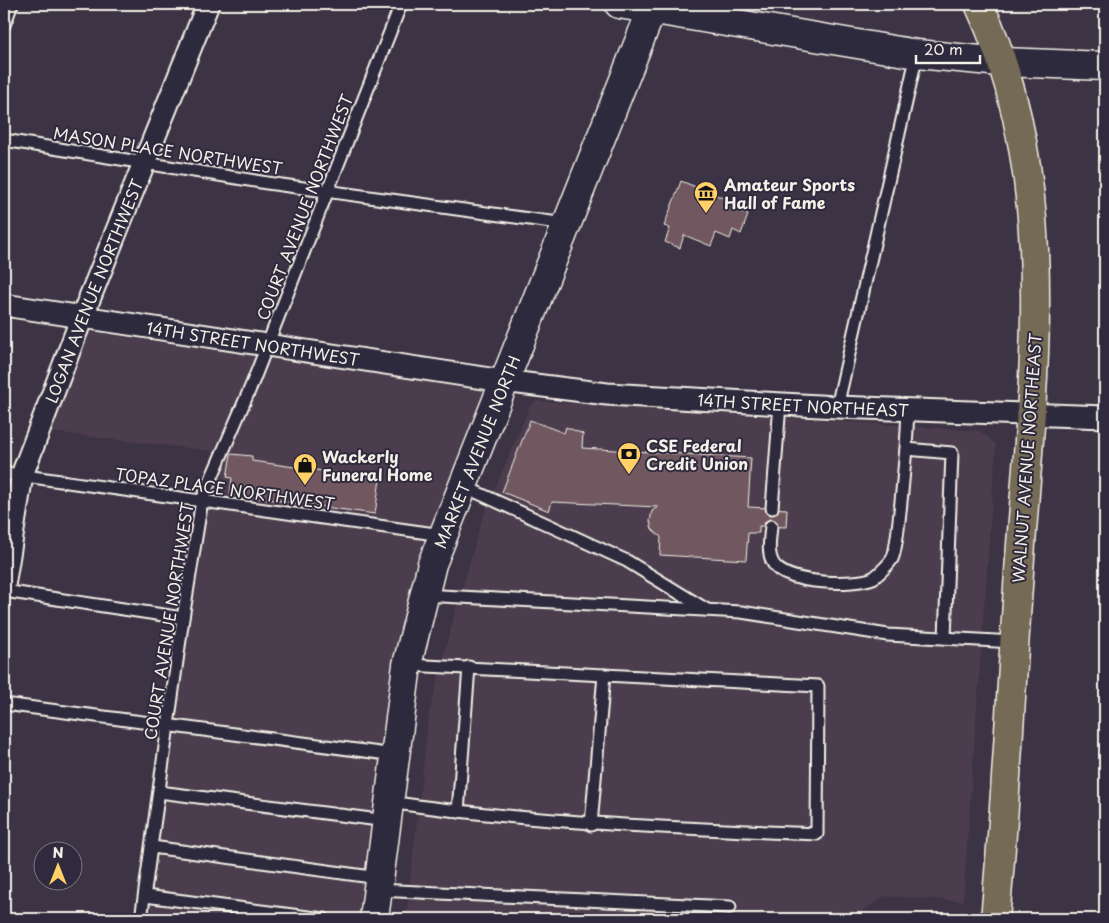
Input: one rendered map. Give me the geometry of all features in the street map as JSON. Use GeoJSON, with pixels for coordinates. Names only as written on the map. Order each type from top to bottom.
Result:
{"type":"FeatureCollection","features":[{"type":"Feature","properties":{"kind":"main road","name":"WALNUT AVENUE NORTHEAST"},"geometry":{"type":"LineString","coordinates":[[979,4],[1001,62],[1022,143],[1034,239],[1036,288],[1030,414],[995,919]]}},
{"type":"Feature","properties":{"kind":"street","name":"LOGAN AVENUE NORTHWEST"},"geometry":{"type":"LineString","coordinates":[[4,586],[13,474],[82,317],[208,4]]}},
{"type":"Feature","properties":{"kind":"street"},"geometry":{"type":"LineString","coordinates":[[620,4],[653,6],[918,54],[1001,62],[1105,66]]}},
{"type":"Feature","properties":{"kind":"street","name":"MARKET AVENUE NORTH"},"geometry":{"type":"LineString","coordinates":[[374,919],[407,665],[424,594],[442,535],[653,6]]}},
{"type":"Feature","properties":{"kind":"street","name":"14TH STREET NORTHWEST"},"geometry":{"type":"LineString","coordinates":[[4,305],[503,380]]}},
{"type":"Feature","properties":{"kind":"street","name":"14TH STREET NORTHEAST"},"geometry":{"type":"LineString","coordinates":[[503,380],[606,394],[837,407],[1105,417]]}},
{"type":"Feature","properties":{"kind":"lane"},"geometry":{"type":"LineString","coordinates":[[4,25],[12,4]]}},
{"type":"Feature","properties":{"kind":"lane","name":"COURT AVENUE NORTHWEST"},"geometry":{"type":"LineString","coordinates":[[141,919],[183,618],[202,500],[267,345],[401,4]]}},
{"type":"Feature","properties":{"kind":"lane"},"geometry":{"type":"LineString","coordinates":[[837,407],[918,54]]}},
{"type":"Feature","properties":{"kind":"lane","name":"MASON PLACE NORTHWEST"},"geometry":{"type":"LineString","coordinates":[[4,140],[328,191],[566,224]]}},
{"type":"Feature","properties":{"kind":"lane"},"geometry":{"type":"LineString","coordinates":[[772,508],[780,404]]}},
{"type":"Feature","properties":{"kind":"lane"},"geometry":{"type":"LineString","coordinates":[[771,526],[769,550],[776,568],[792,576],[838,584],[874,578],[893,558],[906,449],[908,410]]}},
{"type":"Feature","properties":{"kind":"lane"},"geometry":{"type":"LineString","coordinates":[[906,449],[952,453],[945,638]]}},
{"type":"Feature","properties":{"kind":"lane","name":"TOPAZ PLACE NORTHWEST"},"geometry":{"type":"LineString","coordinates":[[13,474],[442,535]]}},
{"type":"Feature","properties":{"kind":"lane"},"geometry":{"type":"LineString","coordinates":[[462,485],[627,561],[709,611]]}},
{"type":"Feature","properties":{"kind":"lane"},"geometry":{"type":"LineString","coordinates":[[4,591],[183,618]]}},
{"type":"Feature","properties":{"kind":"lane"},"geometry":{"type":"LineString","coordinates":[[424,594],[741,612],[888,635],[1014,642]]}},
{"type":"Feature","properties":{"kind":"lane"},"geometry":{"type":"LineString","coordinates":[[159,792],[388,811],[458,812],[592,824],[817,834],[818,686],[407,665]]}},
{"type":"Feature","properties":{"kind":"lane"},"geometry":{"type":"LineString","coordinates":[[458,812],[469,667]]}},
{"type":"Feature","properties":{"kind":"lane"},"geometry":{"type":"LineString","coordinates":[[592,824],[604,675]]}},
{"type":"Feature","properties":{"kind":"lane"},"geometry":{"type":"LineString","coordinates":[[4,704],[395,755]]}},
{"type":"Feature","properties":{"kind":"lane"},"geometry":{"type":"LineString","coordinates":[[152,847],[379,884],[730,907]]}},
{"type":"Feature","properties":{"kind":"lane"},"geometry":{"type":"LineString","coordinates":[[145,896],[324,919]]}},
{"type":"Feature","properties":{"kind":"shaded area"},"geometry":{"type":"Polygon","coordinates":[[[89,332],[490,388],[464,456],[365,919],[133,919],[161,716],[214,451],[50,432],[89,332]]]}},
{"type":"Feature","properties":{"kind":"shaded area"},"geometry":{"type":"Polygon","coordinates":[[[537,401],[980,431],[996,444],[963,901],[885,896],[851,919],[406,919],[429,714],[450,631],[482,519],[530,406],[537,401]]]}},
{"type":"Feature","properties":{"kind":"building","name":"Amateur Sports Hall of Fame"},"geometry":{"type":"Polygon","coordinates":[[[681,181],[731,201],[730,204],[742,209],[741,212],[748,215],[741,234],[733,230],[730,239],[716,233],[711,246],[684,235],[680,248],[665,242],[670,228],[664,226],[681,181]]]}},
{"type":"Feature","properties":{"kind":"building","name":"CSE Federal Credit Union"},"geometry":{"type":"Polygon","coordinates":[[[530,420],[564,433],[566,427],[583,434],[582,448],[751,458],[748,507],[787,509],[786,527],[759,526],[759,533],[748,533],[746,560],[660,555],[661,537],[652,529],[650,521],[652,511],[658,507],[552,502],[549,511],[502,492],[530,420]]]}},
{"type":"Feature","properties":{"kind":"building","name":"Wackerly Funeral Home"},"geometry":{"type":"Polygon","coordinates":[[[231,454],[252,456],[252,461],[380,479],[375,514],[230,494],[232,478],[227,477],[231,454]]]}},
{"type":"Feature","properties":{"kind":"place","name":"Amateur Sports Hall of Fame"},"geometry":{"type":"Point","coordinates":[706,214]}},
{"type":"Feature","properties":{"kind":"place","name":"CSE Federal Credit Union"},"geometry":{"type":"Point","coordinates":[629,475]}},
{"type":"Feature","properties":{"kind":"place","name":"Wackerly Funeral Home"},"geometry":{"type":"Point","coordinates":[305,486]}}]}
